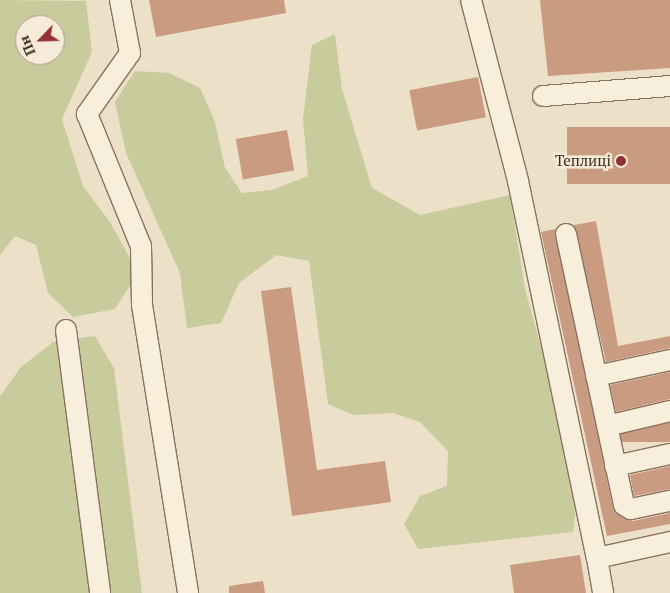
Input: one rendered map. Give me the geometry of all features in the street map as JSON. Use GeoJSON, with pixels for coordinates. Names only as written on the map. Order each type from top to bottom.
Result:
{"type":"FeatureCollection","features":[{"type":"Feature","properties":{"kind":"lane"},"geometry":{"type":"LineString","coordinates":[[120,0],[130,53],[87,114],[141,246],[142,305],[188,593]]}},
{"type":"Feature","properties":{"kind":"lane"},"geometry":{"type":"LineString","coordinates":[[471,0],[518,181],[603,593]]}},
{"type":"Feature","properties":{"kind":"lane"},"geometry":{"type":"LineString","coordinates":[[543,96],[670,86]]}},
{"type":"Feature","properties":{"kind":"lane"},"geometry":{"type":"LineString","coordinates":[[566,234],[615,466],[628,508],[670,501]]}},
{"type":"Feature","properties":{"kind":"lane"},"geometry":{"type":"LineString","coordinates":[[66,330],[100,593]]}},
{"type":"Feature","properties":{"kind":"lane"},"geometry":{"type":"LineString","coordinates":[[596,376],[670,360]]}},
{"type":"Feature","properties":{"kind":"lane"},"geometry":{"type":"LineString","coordinates":[[607,426],[670,411]]}},
{"type":"Feature","properties":{"kind":"lane"},"geometry":{"type":"LineString","coordinates":[[615,466],[670,454]]}},
{"type":"Feature","properties":{"kind":"lane"},"geometry":{"type":"LineString","coordinates":[[597,558],[670,542]]}},
{"type":"Feature","properties":{"kind":"green space"},"geometry":{"type":"Polygon","coordinates":[[[0,0],[86,1],[92,52],[62,119],[83,186],[110,222],[138,273],[115,309],[73,317],[48,293],[36,245],[15,236],[0,255],[0,0]]]}},
{"type":"Feature","properties":{"kind":"green space"},"geometry":{"type":"Polygon","coordinates":[[[335,34],[342,89],[372,188],[420,215],[510,195],[525,289],[579,484],[573,532],[418,549],[404,524],[420,496],[447,486],[448,451],[420,422],[393,413],[354,415],[328,404],[309,261],[276,255],[239,283],[221,323],[187,328],[180,273],[126,153],[115,102],[135,71],[169,73],[200,88],[215,122],[225,168],[242,193],[272,190],[308,176],[303,119],[312,45],[335,34]]]}},
{"type":"Feature","properties":{"kind":"green space"},"geometry":{"type":"Polygon","coordinates":[[[95,336],[114,368],[142,593],[0,593],[0,396],[21,367],[53,342],[95,336]]]}},
{"type":"Feature","properties":{"kind":"building"},"geometry":{"type":"Polygon","coordinates":[[[149,0],[284,0],[286,13],[156,37],[149,0]]]}},
{"type":"Feature","properties":{"kind":"building"},"geometry":{"type":"Polygon","coordinates":[[[540,0],[670,0],[670,68],[548,76],[540,0]]]}},
{"type":"Feature","properties":{"kind":"building"},"geometry":{"type":"Polygon","coordinates":[[[478,77],[486,117],[417,131],[409,90],[478,77]]]}},
{"type":"Feature","properties":{"kind":"building","name":"Теплиці"},"geometry":{"type":"Polygon","coordinates":[[[567,127],[670,127],[670,184],[567,184],[567,127]]]}},
{"type":"Feature","properties":{"kind":"building"},"geometry":{"type":"Polygon","coordinates":[[[287,130],[294,170],[243,179],[236,139],[287,130]]]}},
{"type":"Feature","properties":{"kind":"building"},"geometry":{"type":"Polygon","coordinates":[[[596,221],[618,346],[670,336],[670,348],[606,362],[574,225],[596,221]]]}},
{"type":"Feature","properties":{"kind":"building"},"geometry":{"type":"Polygon","coordinates":[[[555,229],[613,508],[633,521],[670,513],[670,524],[607,536],[541,232],[555,229]]]}},
{"type":"Feature","properties":{"kind":"building"},"geometry":{"type":"Polygon","coordinates":[[[291,287],[317,470],[385,461],[391,502],[292,516],[261,291],[291,287]]]}},
{"type":"Feature","properties":{"kind":"building"},"geometry":{"type":"Polygon","coordinates":[[[670,372],[670,399],[616,412],[610,385],[670,372]]]}},
{"type":"Feature","properties":{"kind":"building"},"geometry":{"type":"Polygon","coordinates":[[[620,423],[670,423],[670,442],[620,442],[620,423]]]}},
{"type":"Feature","properties":{"kind":"building"},"geometry":{"type":"Polygon","coordinates":[[[670,466],[670,489],[634,496],[630,475],[670,466]]]}},
{"type":"Feature","properties":{"kind":"building"},"geometry":{"type":"Polygon","coordinates":[[[580,555],[586,593],[514,593],[510,565],[580,555]]]}},
{"type":"Feature","properties":{"kind":"building"},"geometry":{"type":"Polygon","coordinates":[[[263,581],[265,593],[229,593],[229,586],[263,581]]]}},
{"type":"Feature","properties":{"kind":"place","name":"Теплиці"},"geometry":{"type":"Point","coordinates":[621,161]}}]}
